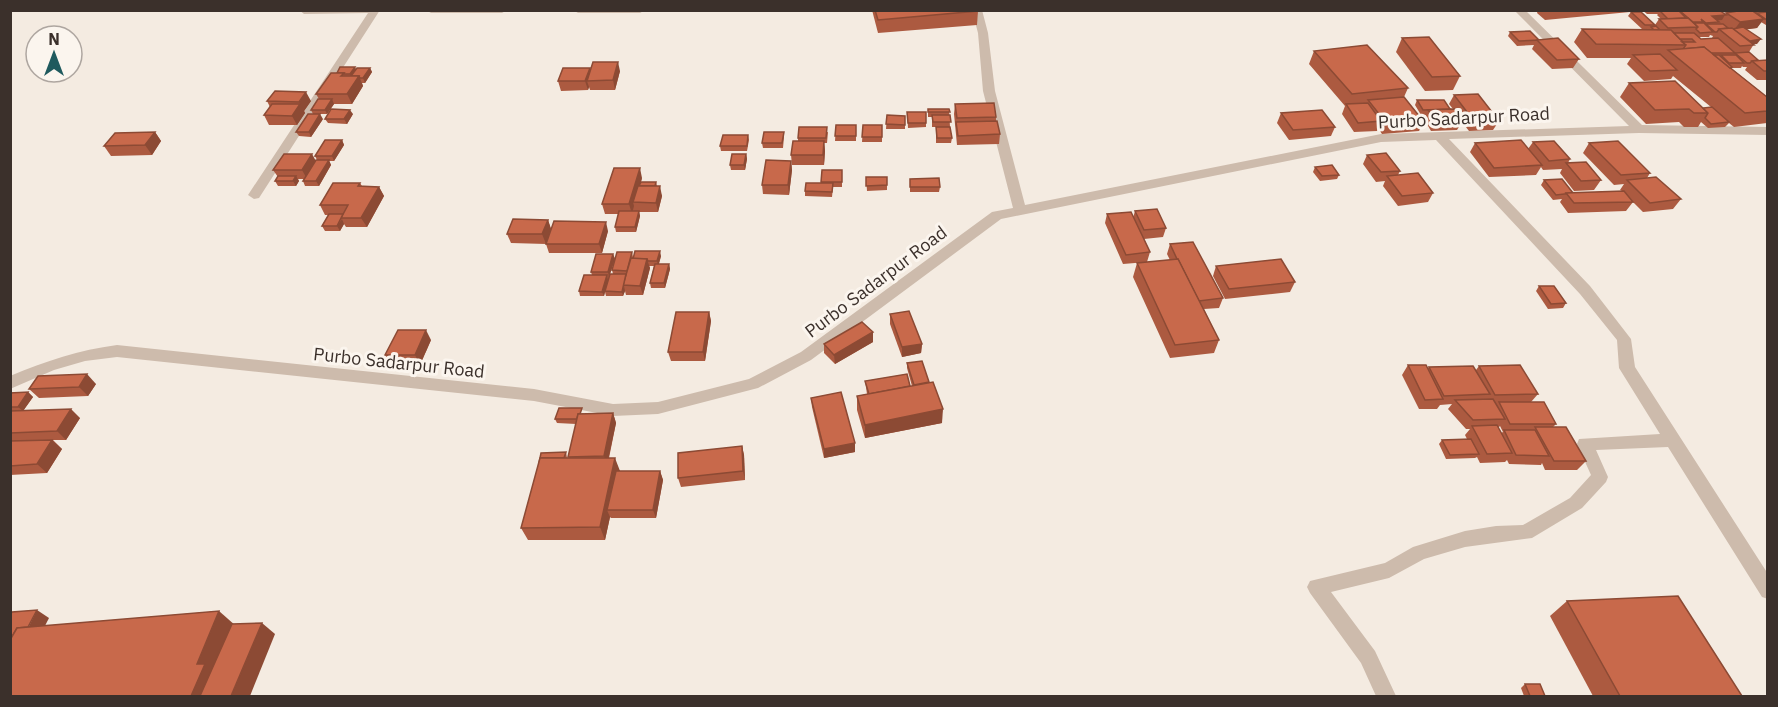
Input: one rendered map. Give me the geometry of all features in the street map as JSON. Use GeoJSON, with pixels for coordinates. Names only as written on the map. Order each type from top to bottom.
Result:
{"type":"FeatureCollection","features":[{"type":"Feature","properties":{"kind":"street"},"geometry":{"type":"LineString","coordinates":[[304,11],[373,10]]}},
{"type":"Feature","properties":{"kind":"street"},"geometry":{"type":"LineString","coordinates":[[254,195],[373,10]]}},
{"type":"Feature","properties":{"kind":"street"},"geometry":{"type":"LineString","coordinates":[[431,10],[502,10]]}},
{"type":"Feature","properties":{"kind":"street"},"geometry":{"type":"LineString","coordinates":[[578,10],[640,10]]}},
{"type":"Feature","properties":{"kind":"street"},"geometry":{"type":"LineString","coordinates":[[977,10],[989,91],[1020,210]]}},
{"type":"Feature","properties":{"kind":"street"},"geometry":{"type":"LineString","coordinates":[[1519,10],[1639,129]]}},
{"type":"Feature","properties":{"kind":"street","name":"Purbo Sadarpur Road"},"geometry":{"type":"LineString","coordinates":[[10,383],[49,366],[85,355],[117,351],[534,395],[613,410],[658,408],[753,384],[806,356],[997,215],[1381,138],[1639,129],[1767,131]]}},
{"type":"Feature","properties":{"kind":"street"},"geometry":{"type":"LineString","coordinates":[[1439,136],[1585,290],[1624,339],[1627,368],[1767,591]]}},
{"type":"Feature","properties":{"kind":"street"},"geometry":{"type":"LineString","coordinates":[[1386,696],[1368,657],[1316,587],[1389,570],[1419,552],[1465,539],[1496,534],[1526,533],[1576,503],[1600,477],[1585,444],[1672,440]]}},
{"type":"Feature","properties":{"kind":"building"},"geometry":{"type":"Polygon","coordinates":[[[875,10],[978,10],[978,11],[878,20],[875,10]]]}},
{"type":"Feature","properties":{"kind":"building"},"geometry":{"type":"Polygon","coordinates":[[[1678,10],[1686,18],[1668,19],[1660,11],[1678,10]]]}},
{"type":"Feature","properties":{"kind":"building"},"geometry":{"type":"Polygon","coordinates":[[[1719,10],[1726,15],[1712,16],[1719,22],[1706,23],[1701,19],[1703,22],[1693,22],[1680,11],[1719,10]]]}},
{"type":"Feature","properties":{"kind":"building"},"geometry":{"type":"Polygon","coordinates":[[[1751,10],[1764,19],[1740,22],[1726,13],[1751,10]]]}},
{"type":"Feature","properties":{"kind":"building"},"geometry":{"type":"Polygon","coordinates":[[[1631,12],[1641,12],[1655,25],[1645,25],[1631,12]]]}},
{"type":"Feature","properties":{"kind":"building"},"geometry":{"type":"Polygon","coordinates":[[[1767,12],[1767,20],[1757,13],[1767,12]]]}},
{"type":"Feature","properties":{"kind":"building"},"geometry":{"type":"Polygon","coordinates":[[[1688,18],[1698,27],[1668,28],[1659,19],[1688,18]]]}},
{"type":"Feature","properties":{"kind":"building"},"geometry":{"type":"Polygon","coordinates":[[[1694,23],[1704,23],[1713,32],[1700,33],[1694,23]]]}},
{"type":"Feature","properties":{"kind":"building"},"geometry":{"type":"Polygon","coordinates":[[[1706,24],[1723,24],[1728,28],[1715,32],[1706,24]]]}},
{"type":"Feature","properties":{"kind":"building"},"geometry":{"type":"Polygon","coordinates":[[[1743,27],[1761,39],[1750,41],[1733,29],[1743,27]]]}},
{"type":"Feature","properties":{"kind":"building"},"geometry":{"type":"Polygon","coordinates":[[[1732,28],[1754,45],[1740,46],[1719,29],[1732,28]]]}},
{"type":"Feature","properties":{"kind":"building"},"geometry":{"type":"Polygon","coordinates":[[[1582,29],[1671,30],[1686,45],[1596,44],[1582,29]]]}},
{"type":"Feature","properties":{"kind":"building"},"geometry":{"type":"Polygon","coordinates":[[[1530,31],[1539,40],[1519,41],[1510,32],[1530,31]]]}},
{"type":"Feature","properties":{"kind":"building"},"geometry":{"type":"Polygon","coordinates":[[[1674,33],[1694,33],[1701,39],[1718,38],[1735,53],[1711,53],[1704,47],[1683,49],[1686,45],[1682,42],[1695,42],[1692,39],[1680,39],[1674,33]]]}},
{"type":"Feature","properties":{"kind":"building"},"geometry":{"type":"Polygon","coordinates":[[[1429,37],[1460,76],[1432,77],[1402,38],[1429,37]]]}},
{"type":"Feature","properties":{"kind":"building"},"geometry":{"type":"Polygon","coordinates":[[[1558,38],[1579,59],[1557,60],[1537,40],[1558,38]]]}},
{"type":"Feature","properties":{"kind":"building"},"geometry":{"type":"Polygon","coordinates":[[[1367,45],[1408,88],[1352,94],[1314,51],[1367,45]]]}},
{"type":"Feature","properties":{"kind":"building"},"geometry":{"type":"Polygon","coordinates":[[[1704,47],[1767,97],[1767,111],[1745,113],[1668,50],[1704,47]]]}},
{"type":"Feature","properties":{"kind":"building"},"geometry":{"type":"Polygon","coordinates":[[[1749,52],[1758,60],[1747,63],[1735,53],[1749,52]]]}},
{"type":"Feature","properties":{"kind":"building"},"geometry":{"type":"Polygon","coordinates":[[[1660,54],[1677,70],[1650,71],[1633,55],[1660,54]]]}},
{"type":"Feature","properties":{"kind":"building"},"geometry":{"type":"Polygon","coordinates":[[[1714,55],[1719,55],[1732,67],[1730,68],[1714,55]]]}},
{"type":"Feature","properties":{"kind":"building"},"geometry":{"type":"Polygon","coordinates":[[[1721,55],[1736,55],[1744,63],[1729,63],[1721,55]]]}},
{"type":"Feature","properties":{"kind":"building"},"geometry":{"type":"Polygon","coordinates":[[[1767,60],[1767,71],[1752,61],[1767,60]]]}},
{"type":"Feature","properties":{"kind":"building"},"geometry":{"type":"Polygon","coordinates":[[[593,62],[618,62],[613,80],[587,81],[593,62]]]}},
{"type":"Feature","properties":{"kind":"building"},"geometry":{"type":"Polygon","coordinates":[[[340,67],[355,67],[350,74],[344,74],[337,73],[340,67]]]}},
{"type":"Feature","properties":{"kind":"building"},"geometry":{"type":"Polygon","coordinates":[[[357,68],[370,68],[363,78],[351,76],[357,68]]]}},
{"type":"Feature","properties":{"kind":"building"},"geometry":{"type":"Polygon","coordinates":[[[563,68],[590,68],[585,81],[558,81],[563,68]]]}},
{"type":"Feature","properties":{"kind":"building"},"geometry":{"type":"Polygon","coordinates":[[[331,73],[344,73],[341,76],[359,76],[347,94],[316,94],[331,73]]]}},
{"type":"Feature","properties":{"kind":"building"},"geometry":{"type":"Polygon","coordinates":[[[1675,81],[1708,113],[1694,113],[1689,109],[1655,110],[1629,83],[1675,81]]]}},
{"type":"Feature","properties":{"kind":"building"},"geometry":{"type":"Polygon","coordinates":[[[275,91],[306,92],[299,102],[267,101],[275,91]]]}},
{"type":"Feature","properties":{"kind":"building"},"geometry":{"type":"Polygon","coordinates":[[[1478,94],[1499,121],[1474,121],[1454,95],[1478,94]]]}},
{"type":"Feature","properties":{"kind":"building"},"geometry":{"type":"Polygon","coordinates":[[[1404,97],[1424,122],[1387,124],[1368,100],[1404,97]]]}},
{"type":"Feature","properties":{"kind":"building"},"geometry":{"type":"Polygon","coordinates":[[[318,99],[332,99],[325,110],[311,110],[318,99]]]}},
{"type":"Feature","properties":{"kind":"building"},"geometry":{"type":"Polygon","coordinates":[[[1417,100],[1444,100],[1450,109],[1423,110],[1417,100]]]}},
{"type":"Feature","properties":{"kind":"building"},"geometry":{"type":"Polygon","coordinates":[[[994,103],[996,117],[957,118],[955,104],[994,103]]]}},
{"type":"Feature","properties":{"kind":"building"},"geometry":{"type":"Polygon","coordinates":[[[1368,103],[1381,121],[1358,123],[1346,104],[1368,103]]]}},
{"type":"Feature","properties":{"kind":"building"},"geometry":{"type":"Polygon","coordinates":[[[272,104],[300,104],[292,116],[264,115],[272,104]]]}},
{"type":"Feature","properties":{"kind":"building"},"geometry":{"type":"Polygon","coordinates":[[[1712,107],[1729,122],[1711,124],[1705,118],[1708,113],[1703,108],[1712,107]]]}},
{"type":"Feature","properties":{"kind":"building"},"geometry":{"type":"Polygon","coordinates":[[[331,109],[350,110],[344,119],[325,119],[331,109]]]}},
{"type":"Feature","properties":{"kind":"building"},"geometry":{"type":"Polygon","coordinates":[[[928,109],[949,109],[950,112],[928,112],[928,109]]]}},
{"type":"Feature","properties":{"kind":"building"},"geometry":{"type":"Polygon","coordinates":[[[1455,109],[1463,121],[1436,121],[1428,110],[1455,109]]]}},
{"type":"Feature","properties":{"kind":"building"},"geometry":{"type":"Polygon","coordinates":[[[1322,110],[1335,127],[1293,130],[1281,113],[1322,110]]]}},
{"type":"Feature","properties":{"kind":"building"},"geometry":{"type":"Polygon","coordinates":[[[907,112],[926,112],[926,123],[908,123],[907,112]]]}},
{"type":"Feature","properties":{"kind":"building"},"geometry":{"type":"Polygon","coordinates":[[[308,114],[320,114],[309,132],[296,132],[308,114]]]}},
{"type":"Feature","properties":{"kind":"building"},"geometry":{"type":"Polygon","coordinates":[[[887,115],[905,116],[905,125],[886,124],[887,115]]]}},
{"type":"Feature","properties":{"kind":"building"},"geometry":{"type":"Polygon","coordinates":[[[932,115],[950,115],[951,122],[933,122],[932,115]]]}},
{"type":"Feature","properties":{"kind":"building"},"geometry":{"type":"Polygon","coordinates":[[[997,121],[1000,134],[958,136],[956,122],[997,121]]]}},
{"type":"Feature","properties":{"kind":"building"},"geometry":{"type":"Polygon","coordinates":[[[836,125],[856,125],[856,136],[835,136],[836,125]]]}},
{"type":"Feature","properties":{"kind":"building"},"geometry":{"type":"Polygon","coordinates":[[[863,125],[882,125],[882,137],[862,137],[863,125]]]}},
{"type":"Feature","properties":{"kind":"building"},"geometry":{"type":"Polygon","coordinates":[[[799,127],[827,127],[826,138],[798,138],[799,127]]]}},
{"type":"Feature","properties":{"kind":"building"},"geometry":{"type":"Polygon","coordinates":[[[936,127],[950,127],[952,138],[937,138],[936,127]]]}},
{"type":"Feature","properties":{"kind":"building"},"geometry":{"type":"Polygon","coordinates":[[[155,132],[145,145],[104,146],[115,133],[155,132]]]}},
{"type":"Feature","properties":{"kind":"building"},"geometry":{"type":"Polygon","coordinates":[[[764,132],[784,132],[782,143],[762,143],[764,132]]]}},
{"type":"Feature","properties":{"kind":"building"},"geometry":{"type":"Polygon","coordinates":[[[723,135],[748,135],[747,146],[720,146],[723,135]]]}},
{"type":"Feature","properties":{"kind":"building"},"geometry":{"type":"Polygon","coordinates":[[[325,140],[342,140],[332,156],[315,156],[325,140]]]}},
{"type":"Feature","properties":{"kind":"building"},"geometry":{"type":"Polygon","coordinates":[[[1521,140],[1542,165],[1494,168],[1475,143],[1521,140]]]}},
{"type":"Feature","properties":{"kind":"building"},"geometry":{"type":"Polygon","coordinates":[[[793,141],[824,141],[823,155],[791,155],[793,141]]]}},
{"type":"Feature","properties":{"kind":"building"},"geometry":{"type":"Polygon","coordinates":[[[1554,141],[1570,159],[1549,161],[1533,142],[1554,141]]]}},
{"type":"Feature","properties":{"kind":"building"},"geometry":{"type":"Polygon","coordinates":[[[1618,141],[1650,173],[1621,175],[1589,143],[1618,141]]]}},
{"type":"Feature","properties":{"kind":"building"},"geometry":{"type":"Polygon","coordinates":[[[1386,153],[1400,171],[1381,172],[1367,155],[1386,153]]]}},
{"type":"Feature","properties":{"kind":"building"},"geometry":{"type":"Polygon","coordinates":[[[284,154],[312,154],[302,170],[273,170],[284,154]]]}},
{"type":"Feature","properties":{"kind":"building"},"geometry":{"type":"Polygon","coordinates":[[[732,154],[746,154],[744,165],[730,165],[732,154]]]}},
{"type":"Feature","properties":{"kind":"building"},"geometry":{"type":"Polygon","coordinates":[[[316,160],[329,160],[316,181],[303,181],[316,160]]]}},
{"type":"Feature","properties":{"kind":"building"},"geometry":{"type":"Polygon","coordinates":[[[766,160],[791,161],[788,185],[762,185],[766,160]]]}},
{"type":"Feature","properties":{"kind":"building"},"geometry":{"type":"Polygon","coordinates":[[[1586,162],[1601,180],[1581,181],[1566,163],[1586,162]]]}},
{"type":"Feature","properties":{"kind":"building"},"geometry":{"type":"Polygon","coordinates":[[[1332,165],[1339,175],[1322,176],[1315,167],[1332,165]]]}},
{"type":"Feature","properties":{"kind":"building"},"geometry":{"type":"Polygon","coordinates":[[[614,168],[640,168],[629,204],[602,204],[614,168]]]}},
{"type":"Feature","properties":{"kind":"building"},"geometry":{"type":"Polygon","coordinates":[[[822,170],[842,170],[842,182],[821,182],[822,170]]]}},
{"type":"Feature","properties":{"kind":"building"},"geometry":{"type":"Polygon","coordinates":[[[1418,173],[1433,193],[1402,196],[1387,176],[1418,173]]]}},
{"type":"Feature","properties":{"kind":"building"},"geometry":{"type":"Polygon","coordinates":[[[278,176],[296,176],[293,181],[275,181],[278,176]]]}},
{"type":"Feature","properties":{"kind":"building"},"geometry":{"type":"Polygon","coordinates":[[[866,177],[887,177],[887,185],[866,186],[866,177]]]}},
{"type":"Feature","properties":{"kind":"building"},"geometry":{"type":"Polygon","coordinates":[[[1656,177],[1681,199],[1650,203],[1627,180],[1656,177]]]}},
{"type":"Feature","properties":{"kind":"building"},"geometry":{"type":"Polygon","coordinates":[[[939,178],[940,187],[910,187],[910,179],[939,178]]]}},
{"type":"Feature","properties":{"kind":"building"},"geometry":{"type":"Polygon","coordinates":[[[1562,179],[1573,193],[1556,195],[1544,180],[1562,179]]]}},
{"type":"Feature","properties":{"kind":"building"},"geometry":{"type":"Polygon","coordinates":[[[641,182],[656,182],[655,186],[639,186],[641,182]]]}},
{"type":"Feature","properties":{"kind":"building"},"geometry":{"type":"Polygon","coordinates":[[[333,183],[360,183],[358,186],[379,187],[361,218],[341,218],[348,205],[320,205],[333,183]]]}},
{"type":"Feature","properties":{"kind":"building"},"geometry":{"type":"Polygon","coordinates":[[[806,183],[833,183],[832,192],[805,191],[806,183]]]}},
{"type":"Feature","properties":{"kind":"building"},"geometry":{"type":"Polygon","coordinates":[[[638,186],[660,186],[656,203],[633,202],[638,186]]]}},
{"type":"Feature","properties":{"kind":"building"},"geometry":{"type":"Polygon","coordinates":[[[1624,191],[1633,202],[1574,203],[1566,193],[1624,191]]]}},
{"type":"Feature","properties":{"kind":"building"},"geometry":{"type":"Polygon","coordinates":[[[1157,209],[1166,228],[1144,230],[1135,211],[1157,209]]]}},
{"type":"Feature","properties":{"kind":"building"},"geometry":{"type":"Polygon","coordinates":[[[619,211],[639,211],[635,227],[615,227],[619,211]]]}},
{"type":"Feature","properties":{"kind":"building"},"geometry":{"type":"Polygon","coordinates":[[[1131,212],[1150,252],[1126,255],[1107,214],[1131,212]]]}},
{"type":"Feature","properties":{"kind":"building"},"geometry":{"type":"Polygon","coordinates":[[[329,214],[343,214],[337,226],[322,226],[329,214]]]}},
{"type":"Feature","properties":{"kind":"building"},"geometry":{"type":"Polygon","coordinates":[[[513,219],[548,220],[542,234],[507,234],[513,219]]]}},
{"type":"Feature","properties":{"kind":"building"},"geometry":{"type":"Polygon","coordinates":[[[554,221],[606,222],[599,244],[546,244],[554,221]]]}},
{"type":"Feature","properties":{"kind":"building"},"geometry":{"type":"Polygon","coordinates":[[[1193,242],[1223,298],[1199,301],[1170,244],[1193,242]]]}},
{"type":"Feature","properties":{"kind":"building"},"geometry":{"type":"Polygon","coordinates":[[[635,251],[660,251],[657,261],[648,261],[647,259],[633,259],[635,251]]]}},
{"type":"Feature","properties":{"kind":"building"},"geometry":{"type":"Polygon","coordinates":[[[617,252],[632,252],[627,271],[612,270],[617,252]]]}},
{"type":"Feature","properties":{"kind":"building"},"geometry":{"type":"Polygon","coordinates":[[[596,254],[613,254],[608,272],[591,272],[596,254]]]}},
{"type":"Feature","properties":{"kind":"building"},"geometry":{"type":"Polygon","coordinates":[[[631,258],[647,259],[640,286],[623,285],[631,258]]]}},
{"type":"Feature","properties":{"kind":"building"},"geometry":{"type":"Polygon","coordinates":[[[1178,259],[1219,340],[1175,345],[1137,263],[1178,259]]]}},
{"type":"Feature","properties":{"kind":"building"},"geometry":{"type":"Polygon","coordinates":[[[1281,259],[1295,282],[1229,289],[1216,266],[1281,259]]]}},
{"type":"Feature","properties":{"kind":"building"},"geometry":{"type":"Polygon","coordinates":[[[655,264],[669,264],[664,283],[650,283],[655,264]]]}},
{"type":"Feature","properties":{"kind":"building"},"geometry":{"type":"Polygon","coordinates":[[[610,274],[626,274],[622,292],[605,291],[610,274]]]}},
{"type":"Feature","properties":{"kind":"building"},"geometry":{"type":"Polygon","coordinates":[[[584,275],[607,275],[602,292],[579,291],[584,275]]]}},
{"type":"Feature","properties":{"kind":"building"},"geometry":{"type":"Polygon","coordinates":[[[1539,286],[1554,286],[1566,303],[1551,304],[1539,286]]]}},
{"type":"Feature","properties":{"kind":"building"},"geometry":{"type":"Polygon","coordinates":[[[909,311],[922,344],[902,347],[890,314],[909,311]]]}},
{"type":"Feature","properties":{"kind":"building"},"geometry":{"type":"Polygon","coordinates":[[[676,312],[709,312],[703,352],[668,352],[676,312]]]}},
{"type":"Feature","properties":{"kind":"building"},"geometry":{"type":"Polygon","coordinates":[[[862,322],[873,332],[834,355],[824,344],[862,322]]]}},
{"type":"Feature","properties":{"kind":"building"},"geometry":{"type":"Polygon","coordinates":[[[398,330],[426,330],[415,355],[385,355],[398,330]]]}},
{"type":"Feature","properties":{"kind":"building"},"geometry":{"type":"Polygon","coordinates":[[[922,361],[929,382],[914,385],[907,363],[922,361]]]}},
{"type":"Feature","properties":{"kind":"building"},"geometry":{"type":"Polygon","coordinates":[[[1408,365],[1426,365],[1443,399],[1425,400],[1408,365]]]}},
{"type":"Feature","properties":{"kind":"building"},"geometry":{"type":"Polygon","coordinates":[[[1520,365],[1538,394],[1495,395],[1479,366],[1520,365]]]}},
{"type":"Feature","properties":{"kind":"building"},"geometry":{"type":"Polygon","coordinates":[[[1473,366],[1490,394],[1444,396],[1429,367],[1473,366]]]}},
{"type":"Feature","properties":{"kind":"building"},"geometry":{"type":"Polygon","coordinates":[[[87,374],[79,387],[29,389],[38,376],[87,374]]]}},
{"type":"Feature","properties":{"kind":"building"},"geometry":{"type":"Polygon","coordinates":[[[907,374],[910,386],[869,394],[865,381],[907,374]]]}},
{"type":"Feature","properties":{"kind":"building"},"geometry":{"type":"Polygon","coordinates":[[[933,382],[943,409],[865,425],[857,396],[933,382]]]}},
{"type":"Feature","properties":{"kind":"building"},"geometry":{"type":"Polygon","coordinates":[[[28,392],[18,407],[10,407],[10,393],[28,392]]]}},
{"type":"Feature","properties":{"kind":"building"},"geometry":{"type":"Polygon","coordinates":[[[841,392],[855,443],[824,449],[811,398],[841,392]]]}},
{"type":"Feature","properties":{"kind":"building"},"geometry":{"type":"Polygon","coordinates":[[[1493,399],[1505,419],[1473,420],[1455,400],[1493,399]]]}},
{"type":"Feature","properties":{"kind":"building"},"geometry":{"type":"Polygon","coordinates":[[[1499,402],[1544,402],[1556,424],[1510,424],[1499,402]]]}},
{"type":"Feature","properties":{"kind":"building"},"geometry":{"type":"Polygon","coordinates":[[[559,408],[582,408],[577,419],[555,419],[559,408]]]}},
{"type":"Feature","properties":{"kind":"building"},"geometry":{"type":"Polygon","coordinates":[[[71,409],[57,431],[10,433],[10,411],[71,409]]]}},
{"type":"Feature","properties":{"kind":"building"},"geometry":{"type":"Polygon","coordinates":[[[613,413],[604,456],[568,457],[578,414],[613,413]]]}},
{"type":"Feature","properties":{"kind":"building"},"geometry":{"type":"Polygon","coordinates":[[[1497,425],[1512,453],[1487,454],[1472,426],[1497,425]]]}},
{"type":"Feature","properties":{"kind":"building"},"geometry":{"type":"Polygon","coordinates":[[[1535,427],[1566,427],[1586,461],[1554,461],[1535,427]]]}},
{"type":"Feature","properties":{"kind":"building"},"geometry":{"type":"Polygon","coordinates":[[[1504,430],[1535,430],[1549,456],[1516,455],[1504,430]]]}},
{"type":"Feature","properties":{"kind":"building"},"geometry":{"type":"Polygon","coordinates":[[[1471,439],[1479,454],[1450,455],[1442,440],[1471,439]]]}},
{"type":"Feature","properties":{"kind":"building"},"geometry":{"type":"Polygon","coordinates":[[[52,440],[37,464],[10,466],[10,441],[52,440]]]}},
{"type":"Feature","properties":{"kind":"building"},"geometry":{"type":"Polygon","coordinates":[[[742,446],[743,471],[678,478],[678,453],[742,446]]]}},
{"type":"Feature","properties":{"kind":"building"},"geometry":{"type":"Polygon","coordinates":[[[566,452],[564,458],[540,458],[541,453],[566,452]]]}},
{"type":"Feature","properties":{"kind":"building"},"geometry":{"type":"Polygon","coordinates":[[[540,458],[615,458],[600,527],[521,528],[540,458]]]}},
{"type":"Feature","properties":{"kind":"building"},"geometry":{"type":"Polygon","coordinates":[[[616,471],[660,471],[653,510],[607,510],[616,471]]]}},
{"type":"Feature","properties":{"kind":"building"},"geometry":{"type":"Polygon","coordinates":[[[1678,596],[1742,696],[1620,696],[1567,601],[1678,596]]]}},
{"type":"Feature","properties":{"kind":"building"},"geometry":{"type":"Polygon","coordinates":[[[37,610],[28,627],[17,628],[10,640],[12,612],[37,610]]]}},
{"type":"Feature","properties":{"kind":"building"},"geometry":{"type":"Polygon","coordinates":[[[219,611],[197,664],[205,664],[191,696],[10,696],[10,640],[17,628],[219,611]]]}},
{"type":"Feature","properties":{"kind":"building"},"geometry":{"type":"Polygon","coordinates":[[[262,623],[231,696],[200,696],[232,624],[262,623]]]}},
{"type":"Feature","properties":{"kind":"building"},"geometry":{"type":"Polygon","coordinates":[[[1525,684],[1540,684],[1545,696],[1530,696],[1525,684]]]}}]}
